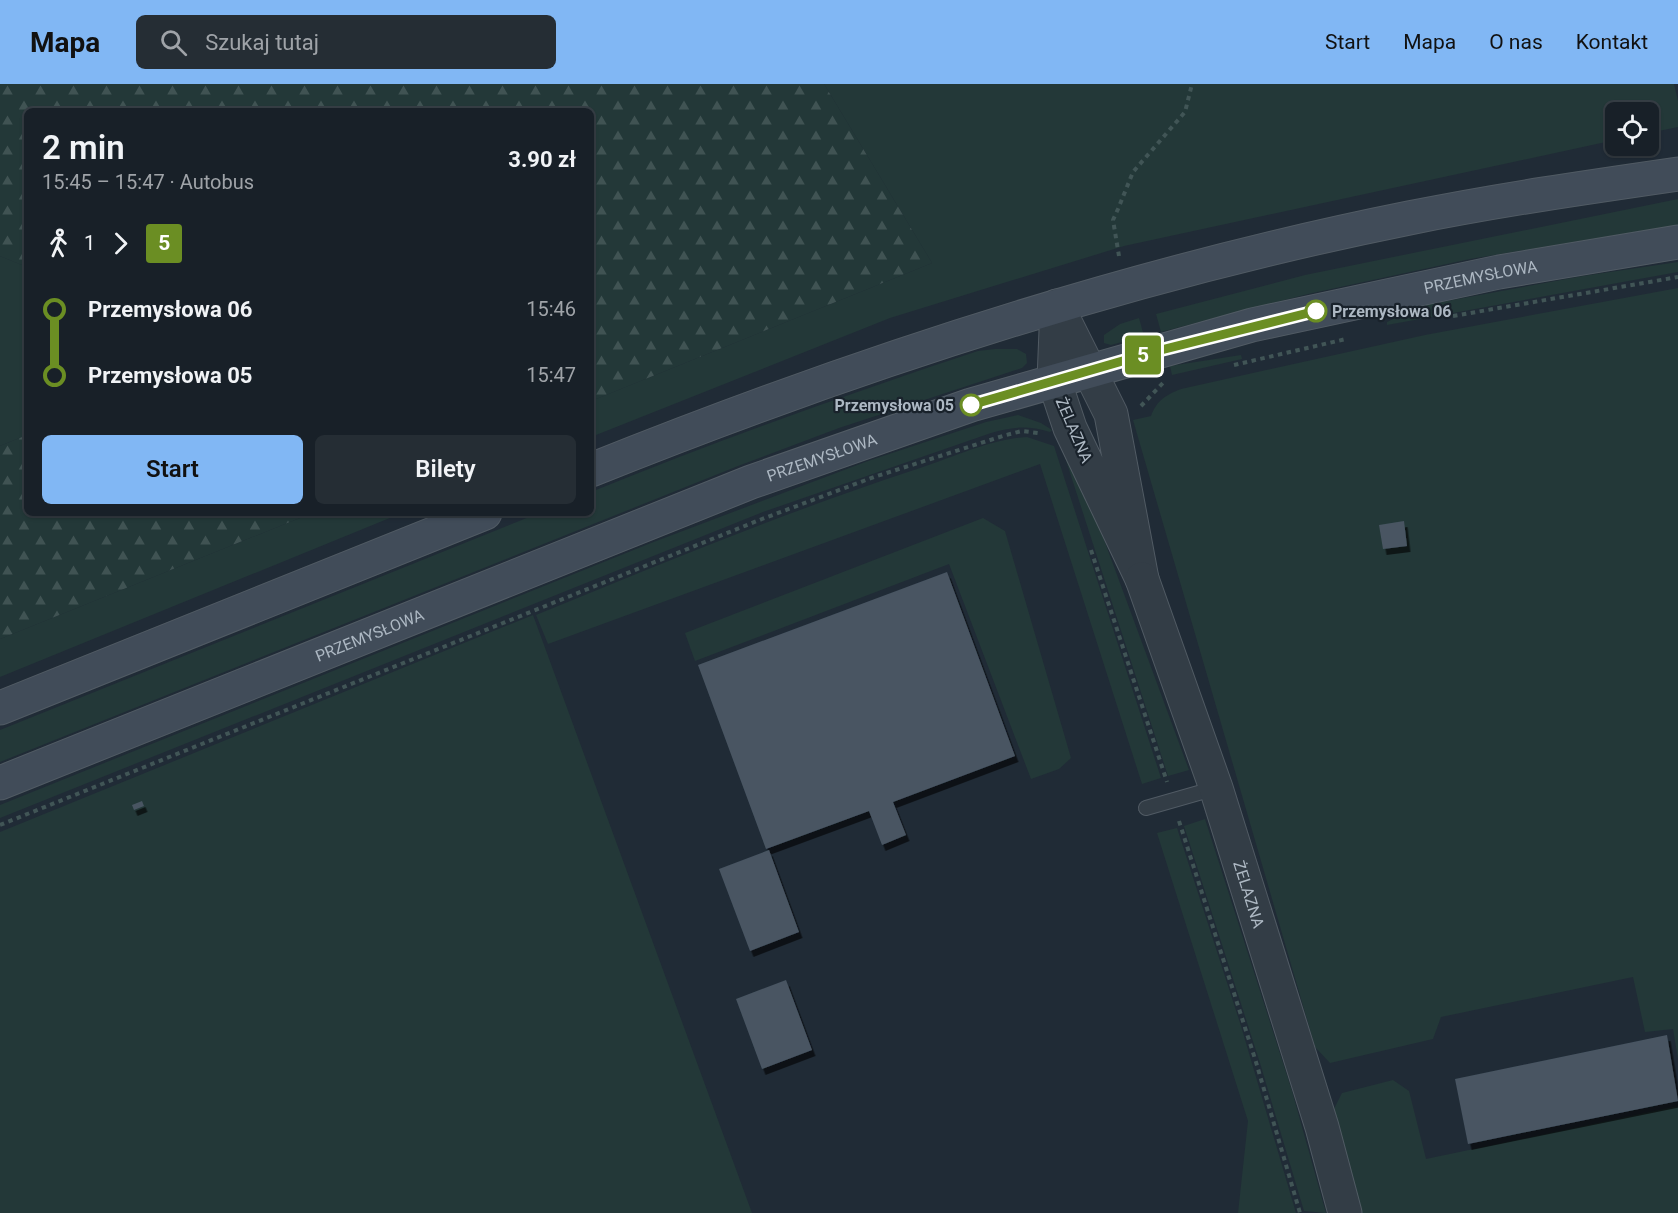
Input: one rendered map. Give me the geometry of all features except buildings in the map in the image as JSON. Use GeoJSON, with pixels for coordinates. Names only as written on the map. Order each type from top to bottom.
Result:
{"type":"FeatureCollection","features":[{"type":"Feature","properties":{"kind":"main road"},"geometry":{"type":"LineString","coordinates":[[594,469],[833,380],[1057,306],[1127,286],[1407,218],[1678,174]]}},
{"type":"Feature","properties":{"kind":"main road","name":"PRZEMYSŁOWA"},"geometry":{"type":"LineString","coordinates":[[0,783],[751,482],[870,439],[1054,380],[1252,325],[1499,272],[1678,242]]}},
{"type":"Feature","properties":{"kind":"main road"},"geometry":{"type":"LineString","coordinates":[[0,708],[478,516]]}},
{"type":"Feature","properties":{"kind":"street","name":"ŻELAZNA"},"geometry":{"type":"LineString","coordinates":[[1057,306],[1111,414],[1142,579]]}},
{"type":"Feature","properties":{"kind":"street","name":"ŻELAZNA"},"geometry":{"type":"LineString","coordinates":[[1057,306],[1054,380],[1070,428],[1142,579],[1216,788],[1322,1127],[1345,1213]]}},
{"type":"Feature","properties":{"kind":"lane"},"geometry":{"type":"LineString","coordinates":[[1146,808],[1216,788]]}},
{"type":"Feature","properties":{"kind":"path"},"geometry":{"type":"LineString","coordinates":[[1127,286],[1114,239],[1113,220],[1133,172],[1185,112],[1192,84]]}},
{"type":"Feature","properties":{"kind":"path"},"geometry":{"type":"LineString","coordinates":[[1443,318],[1678,277]]}},
{"type":"Feature","properties":{"kind":"path"},"geometry":{"type":"LineString","coordinates":[[1223,368],[1351,338]]}},
{"type":"Feature","properties":{"kind":"path"},"geometry":{"type":"LineString","coordinates":[[1133,408],[1140,406],[1165,381]]}},
{"type":"Feature","properties":{"kind":"path"},"geometry":{"type":"LineString","coordinates":[[0,825],[762,519],[874,477],[1006,435],[1022,431],[1043,434]]}},
{"type":"Feature","properties":{"kind":"path"},"geometry":{"type":"LineString","coordinates":[[1089,543],[1256,1062],[1300,1213]]}},
{"type":"Feature","properties":{"kind":"green space"},"geometry":{"type":"Polygon","coordinates":[[[0,84],[824,84],[932,263],[594,400],[594,108],[24,108],[24,266],[0,256],[0,84]]]}},
{"type":"Feature","properties":{"kind":"green space"},"geometry":{"type":"Polygon","coordinates":[[[824,84],[1674,84],[1678,101],[1678,127],[1659,131],[1659,102],[1605,102],[1605,142],[1124,246],[890,318],[594,436],[594,400],[932,263],[824,84]]]}},
{"type":"Feature","properties":{"kind":"green space"},"geometry":{"type":"Polygon","coordinates":[[[1678,199],[1678,225],[1470,259],[1308,294],[1161,332],[1156,314],[1305,275],[1678,199]]]}},
{"type":"Feature","properties":{"kind":"green space"},"geometry":{"type":"Polygon","coordinates":[[[0,256],[24,266],[24,436],[0,446],[0,256]]]}},
{"type":"Feature","properties":{"kind":"green space"},"geometry":{"type":"Polygon","coordinates":[[[1678,262],[1678,272],[1387,325],[1387,322],[1420,306],[1583,276],[1678,262]]]}},
{"type":"Feature","properties":{"kind":"green space"},"geometry":{"type":"Polygon","coordinates":[[[1678,288],[1678,1059],[1673,1029],[1645,1032],[1633,977],[1441,1017],[1433,1039],[1330,1063],[1315,1047],[1133,420],[1151,416],[1163,399],[1181,389],[1425,335],[1678,288]]]}},
{"type":"Feature","properties":{"kind":"green space"},"geometry":{"type":"Polygon","coordinates":[[[1139,318],[1144,336],[1111,345],[1104,343],[1104,335],[1120,324],[1139,318]]]}},
{"type":"Feature","properties":{"kind":"green space"},"geometry":{"type":"Polygon","coordinates":[[[1017,349],[1026,354],[1027,363],[1022,368],[839,428],[738,466],[0,762],[0,730],[532,516],[594,516],[594,491],[784,418],[978,351],[1017,349]]]}},
{"type":"Feature","properties":{"kind":"green space"},"geometry":{"type":"Polygon","coordinates":[[[1241,355],[1242,359],[1172,375],[1170,366],[1241,355]]]}},
{"type":"Feature","properties":{"kind":"green space"},"geometry":{"type":"Polygon","coordinates":[[[1018,415],[1041,423],[1052,430],[1050,432],[1034,428],[1020,428],[991,433],[763,512],[0,818],[0,805],[651,543],[868,461],[986,422],[1018,415]]]}},
{"type":"Feature","properties":{"kind":"green space"},"geometry":{"type":"Polygon","coordinates":[[[24,436],[24,516],[305,516],[0,639],[0,446],[24,436]]]}},
{"type":"Feature","properties":{"kind":"green space"},"geometry":{"type":"Polygon","coordinates":[[[1027,437],[1054,446],[1161,778],[1142,784],[1040,464],[548,644],[536,615],[819,503],[984,445],[1027,437]]]}},
{"type":"Feature","properties":{"kind":"green space"},"geometry":{"type":"Polygon","coordinates":[[[1062,448],[1072,453],[1189,770],[1168,776],[1062,448]]]}},
{"type":"Feature","properties":{"kind":"green space"},"geometry":{"type":"Polygon","coordinates":[[[305,516],[395,516],[0,677],[0,639],[305,516]]]}},
{"type":"Feature","properties":{"kind":"green space"},"geometry":{"type":"Polygon","coordinates":[[[983,518],[1005,531],[1071,758],[1059,769],[1031,779],[949,564],[695,661],[685,633],[983,518]]]}},
{"type":"Feature","properties":{"kind":"green space"},"geometry":{"type":"Polygon","coordinates":[[[533,615],[752,1213],[0,1213],[0,832],[533,615]]]}},
{"type":"Feature","properties":{"kind":"green space"},"geometry":{"type":"Polygon","coordinates":[[[1205,819],[1292,1091],[1326,1213],[1304,1211],[1260,1063],[1184,826],[1205,819]]]}},
{"type":"Feature","properties":{"kind":"green space"},"geometry":{"type":"Polygon","coordinates":[[[1177,828],[1241,1026],[1296,1213],[1238,1213],[1248,1121],[1157,833],[1177,828]]]}},
{"type":"Feature","properties":{"kind":"green space"},"geometry":{"type":"Polygon","coordinates":[[[1393,1080],[1409,1091],[1426,1159],[1678,1106],[1678,1213],[1362,1213],[1333,1111],[1342,1093],[1393,1080]]]}},
{"type":"Feature","properties":{"kind":"bus line","name":"5"},"geometry":{"type":"LineString","coordinates":[[971,405],[1252,325],[1316,311]]}},
{"type":"Feature","properties":{"kind":"place","name":"Przemysłowa 06"},"geometry":{"type":"Point","coordinates":[1316,311]}},
{"type":"Feature","properties":{"kind":"place","name":"Przemysłowa 05"},"geometry":{"type":"Point","coordinates":[971,405]}}]}
